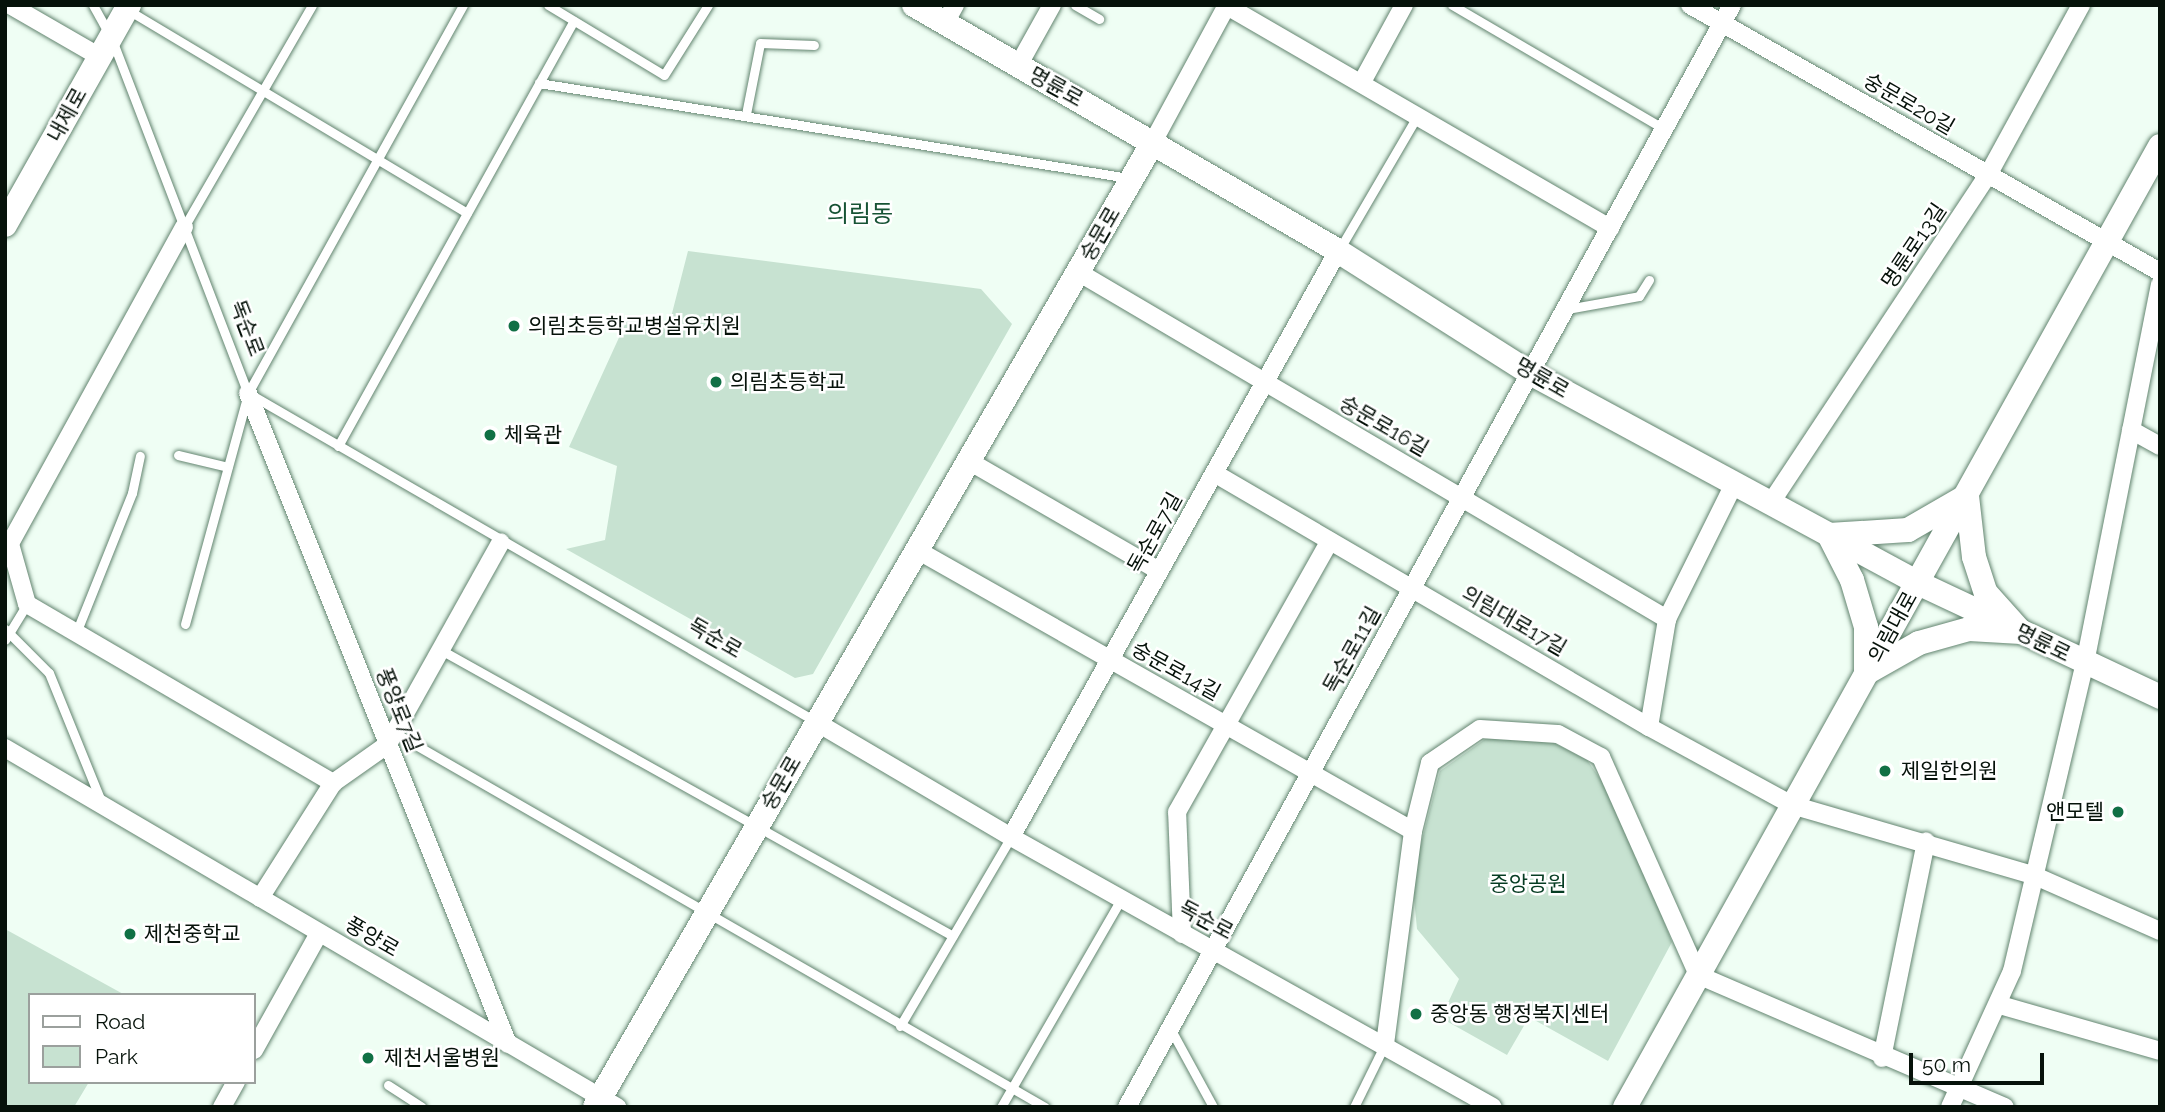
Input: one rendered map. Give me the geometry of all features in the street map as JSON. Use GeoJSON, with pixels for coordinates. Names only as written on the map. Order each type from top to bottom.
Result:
{"type":"FeatureCollection","features":[{"type":"Feature","properties":{"kind":"street"},"geometry":{"type":"LineString","coordinates":[[10,5],[106,47]]}},
{"type":"Feature","properties":{"kind":"street","name":"명륜로"},"geometry":{"type":"LineString","coordinates":[[914,5],[950,14],[1018,66],[1338,251],[1530,373],[1917,583],[2160,697]]}},
{"type":"Feature","properties":{"kind":"street"},"geometry":{"type":"LineString","coordinates":[[1018,66],[1052,5]]}},
{"type":"Feature","properties":{"kind":"street"},"geometry":{"type":"LineString","coordinates":[[1362,82],[1405,5]]}},
{"type":"Feature","properties":{"kind":"street","name":"숭문로20길"},"geometry":{"type":"LineString","coordinates":[[1690,5],[2160,272]]}},
{"type":"Feature","properties":{"kind":"street","name":"독순로11길"},"geometry":{"type":"LineString","coordinates":[[1127,1107],[1732,5]]}},
{"type":"Feature","properties":{"kind":"street","name":"명륜로13길"},"geometry":{"type":"LineString","coordinates":[[1770,504],[1988,175],[2081,5]]}},
{"type":"Feature","properties":{"kind":"street"},"geometry":{"type":"LineString","coordinates":[[1227,6],[1610,228]]}},
{"type":"Feature","properties":{"kind":"street","name":"숭문로"},"geometry":{"type":"LineString","coordinates":[[605,1103],[705,915],[1133,178],[1227,6]]}},
{"type":"Feature","properties":{"kind":"street","name":"내제로"},"geometry":{"type":"LineString","coordinates":[[5,225],[128,7]]}},
{"type":"Feature","properties":{"kind":"street","name":"의림대로"},"geometry":{"type":"LineString","coordinates":[[1625,1107],[2160,146]]}},
{"type":"Feature","properties":{"kind":"street"},"geometry":{"type":"LineString","coordinates":[[184,227],[10,544],[27,604],[333,783]]}},
{"type":"Feature","properties":{"kind":"street","name":"독순로7길"},"geometry":{"type":"LineString","coordinates":[[1011,837],[1338,251]]}},
{"type":"Feature","properties":{"kind":"street","name":"숭문로16길"},"geometry":{"type":"LineString","coordinates":[[1078,272],[1667,619]]}},
{"type":"Feature","properties":{"kind":"street"},"geometry":{"type":"LineString","coordinates":[[1950,1107],[2000,1005],[2085,663],[2160,284]]}},
{"type":"Feature","properties":{"kind":"street","name":"풍양로7길"},"geometry":{"type":"LineString","coordinates":[[248,393],[392,739],[509,1044]]}},
{"type":"Feature","properties":{"kind":"street"},"geometry":{"type":"LineString","coordinates":[[2131,430],[2160,446]]}},
{"type":"Feature","properties":{"kind":"street"},"geometry":{"type":"LineString","coordinates":[[967,460],[1159,571]]}},
{"type":"Feature","properties":{"kind":"street","name":"의림대로17길"},"geometry":{"type":"LineString","coordinates":[[1214,473],[1649,727],[1792,805],[1926,841],[2033,875],[2160,931]]}},
{"type":"Feature","properties":{"kind":"street"},"geometry":{"type":"LineString","coordinates":[[1649,727],[1667,619],[1734,484]]}},
{"type":"Feature","properties":{"kind":"street"},"geometry":{"type":"LineString","coordinates":[[1967,496],[1974,557],[1986,593],[2021,632],[1969,629],[1919,643],[1866,673],[1866,627],[1852,580],[1829,535],[1908,530],[1967,496]]}},
{"type":"Feature","properties":{"kind":"street"},"geometry":{"type":"LineString","coordinates":[[1182,934],[1177,813],[1330,541]]}},
{"type":"Feature","properties":{"kind":"street"},"geometry":{"type":"LineString","coordinates":[[260,898],[333,783],[392,739],[501,542]]}},
{"type":"Feature","properties":{"kind":"street","name":"숭문로14길"},"geometry":{"type":"LineString","coordinates":[[917,550],[1413,831]]}},
{"type":"Feature","properties":{"kind":"street","name":"독순로"},"geometry":{"type":"LineString","coordinates":[[816,722],[1011,837],[1385,1044],[1493,1107]]}},
{"type":"Feature","properties":{"kind":"street"},"geometry":{"type":"LineString","coordinates":[[1385,1044],[1413,831],[1430,763],[1480,729],[1558,734],[1601,757],[1698,975],[1882,1058],[1959,1091],[2006,1107]]}},
{"type":"Feature","properties":{"kind":"street","name":"풍양로"},"geometry":{"type":"LineString","coordinates":[[5,748],[605,1103]]}},
{"type":"Feature","properties":{"kind":"street"},"geometry":{"type":"LineString","coordinates":[[1882,1058],[1926,841]]}},
{"type":"Feature","properties":{"kind":"street"},"geometry":{"type":"LineString","coordinates":[[256,1046],[319,933]]}},
{"type":"Feature","properties":{"kind":"street"},"geometry":{"type":"LineString","coordinates":[[2000,1005],[2159,1051]]}},
{"type":"Feature","properties":{"kind":"street"},"geometry":{"type":"LineString","coordinates":[[222,1107],[235,1084]]}},
{"type":"Feature","properties":{"kind":"lane","name":"독순로"},"geometry":{"type":"LineString","coordinates":[[93,5],[106,47],[184,227],[248,393],[501,542],[816,722]]}},
{"type":"Feature","properties":{"kind":"lane"},"geometry":{"type":"LineString","coordinates":[[184,227],[312,5]]}},
{"type":"Feature","properties":{"kind":"lane"},"geometry":{"type":"LineString","coordinates":[[185,624],[248,393],[463,5]]}},
{"type":"Feature","properties":{"kind":"lane"},"geometry":{"type":"LineString","coordinates":[[548,5],[664,75],[708,5]]}},
{"type":"Feature","properties":{"kind":"lane"},"geometry":{"type":"LineString","coordinates":[[1075,5],[1098,19]]}},
{"type":"Feature","properties":{"kind":"lane"},"geometry":{"type":"LineString","coordinates":[[1452,5],[1664,129]]}},
{"type":"Feature","properties":{"kind":"lane"},"geometry":{"type":"LineString","coordinates":[[128,7],[467,213]]}},
{"type":"Feature","properties":{"kind":"lane"},"geometry":{"type":"LineString","coordinates":[[338,446],[574,21]]}},
{"type":"Feature","properties":{"kind":"lane"},"geometry":{"type":"LineString","coordinates":[[746,114],[760,43],[814,45]]}},
{"type":"Feature","properties":{"kind":"lane"},"geometry":{"type":"LineString","coordinates":[[540,83],[1133,178]]}},
{"type":"Feature","properties":{"kind":"lane"},"geometry":{"type":"LineString","coordinates":[[1338,251],[1418,115]]}},
{"type":"Feature","properties":{"kind":"lane"},"geometry":{"type":"LineString","coordinates":[[1565,309],[1639,296],[1649,280]]}},
{"type":"Feature","properties":{"kind":"lane"},"geometry":{"type":"LineString","coordinates":[[178,455],[228,467]]}},
{"type":"Feature","properties":{"kind":"lane"},"geometry":{"type":"LineString","coordinates":[[76,633],[132,493],[140,456]]}},
{"type":"Feature","properties":{"kind":"lane"},"geometry":{"type":"LineString","coordinates":[[27,604],[7,634],[49,673],[85,771],[104,806]]}},
{"type":"Feature","properties":{"kind":"lane"},"geometry":{"type":"LineString","coordinates":[[441,650],[755,829],[953,936]]}},
{"type":"Feature","properties":{"kind":"lane"},"geometry":{"type":"LineString","coordinates":[[392,739],[1045,1107]]}},
{"type":"Feature","properties":{"kind":"lane"},"geometry":{"type":"LineString","coordinates":[[900,1026],[1011,837]]}},
{"type":"Feature","properties":{"kind":"lane"},"geometry":{"type":"LineString","coordinates":[[1001,1107],[1121,899]]}},
{"type":"Feature","properties":{"kind":"lane"},"geometry":{"type":"LineString","coordinates":[[1170,1028],[1213,1107]]}},
{"type":"Feature","properties":{"kind":"lane"},"geometry":{"type":"LineString","coordinates":[[1353,1107],[1385,1044]]}},
{"type":"Feature","properties":{"kind":"lane"},"geometry":{"type":"LineString","coordinates":[[388,1085],[422,1107]]}},
{"type":"Feature","properties":{"kind":"green space"},"geometry":{"type":"Polygon","coordinates":[[[688,251],[981,289],[1012,324],[813,674],[795,678],[566,549],[605,540],[617,466],[569,447],[627,320],[669,325],[688,251]]]}},
{"type":"Feature","properties":{"kind":"green space","name":"중앙공원"},"geometry":{"type":"Polygon","coordinates":[[[1491,735],[1552,742],[1587,760],[1618,804],[1672,942],[1608,1061],[1529,1017],[1507,1055],[1441,1018],[1459,979],[1417,929],[1412,878],[1440,771],[1491,735]]]}},
{"type":"Feature","properties":{"kind":"green space"},"geometry":{"type":"Polygon","coordinates":[[[5,929],[121,993],[28,993],[28,1084],[88,1084],[74,1107],[5,1107],[5,929]]]}},
{"type":"Feature","properties":{"kind":"place","name":"의림초등학교병설유치원"},"geometry":{"type":"Point","coordinates":[514,326]}},
{"type":"Feature","properties":{"kind":"place","name":"의림초등학교"},"geometry":{"type":"Point","coordinates":[716,382]}},
{"type":"Feature","properties":{"kind":"place","name":"체육관"},"geometry":{"type":"Point","coordinates":[490,435]}},
{"type":"Feature","properties":{"kind":"place","name":"제일한의원"},"geometry":{"type":"Point","coordinates":[1885,771]}},
{"type":"Feature","properties":{"kind":"place","name":"앤모텔"},"geometry":{"type":"Point","coordinates":[2118,812]}},
{"type":"Feature","properties":{"kind":"place","name":"제천중학교"},"geometry":{"type":"Point","coordinates":[130,934]}},
{"type":"Feature","properties":{"kind":"place","name":"중앙동 행정복지센터"},"geometry":{"type":"Point","coordinates":[1416,1014]}},
{"type":"Feature","properties":{"kind":"place","name":"제천서울병원"},"geometry":{"type":"Point","coordinates":[368,1058]}},
{"type":"Feature","properties":{"kind":"district","name":"의림동"},"geometry":{"type":"Point","coordinates":[860,214]}}]}
